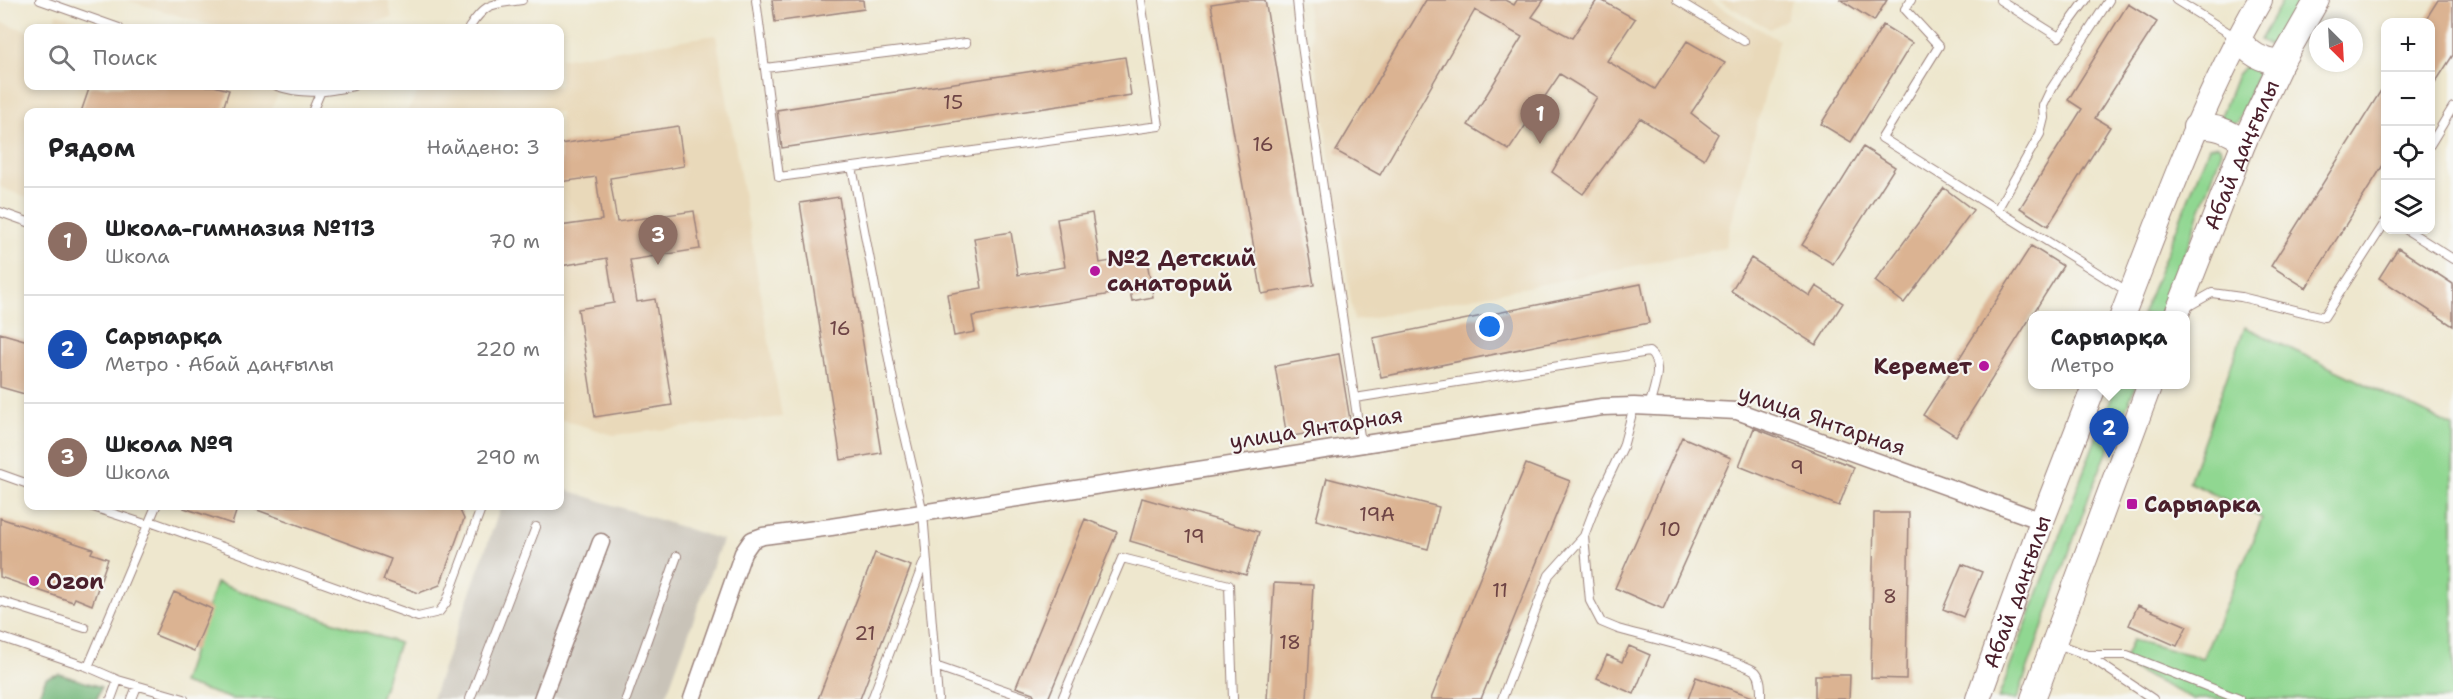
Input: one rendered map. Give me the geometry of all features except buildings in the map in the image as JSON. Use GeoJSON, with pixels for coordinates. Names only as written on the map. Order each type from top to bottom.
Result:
{"type":"FeatureCollection","features":[{"type":"Feature","properties":{"kind":"main road"},"geometry":{"type":"LineString","coordinates":[[2126,304],[2195,127],[2238,38],[2260,0]]}},
{"type":"Feature","properties":{"kind":"main road","name":"Абай даңғылы"},"geometry":{"type":"LineString","coordinates":[[2178,311],[2244,142],[2281,63],[2317,0]]}},
{"type":"Feature","properties":{"kind":"main road"},"geometry":{"type":"LineString","coordinates":[[2238,38],[2257,58],[2281,63]]}},
{"type":"Feature","properties":{"kind":"main road"},"geometry":{"type":"LineString","coordinates":[[2195,127],[2213,126],[2225,130],[2244,142]]}},
{"type":"Feature","properties":{"kind":"main road","name":"Абай даңғылы"},"geometry":{"type":"LineString","coordinates":[[1978,699],[2042,521],[2093,389]]}},
{"type":"Feature","properties":{"kind":"main road"},"geometry":{"type":"LineString","coordinates":[[2033,699],[2148,389]]}},
{"type":"Feature","properties":{"kind":"street","name":"улица Янтарная"},"geometry":{"type":"LineString","coordinates":[[692,699],[743,553],[752,540],[763,536],[1602,407],[1642,406],[1737,411],[2042,521]]}},
{"type":"Feature","properties":{"kind":"street"},"geometry":{"type":"LineString","coordinates":[[542,699],[601,542]]}},
{"type":"Feature","properties":{"kind":"lane"},"geometry":{"type":"LineString","coordinates":[[40,0],[108,24]]}},
{"type":"Feature","properties":{"kind":"lane"},"geometry":{"type":"LineString","coordinates":[[472,24],[489,5],[522,0]]}},
{"type":"Feature","properties":{"kind":"lane"},"geometry":{"type":"LineString","coordinates":[[756,0],[779,177],[1159,126],[1141,0]]}},
{"type":"Feature","properties":{"kind":"lane"},"geometry":{"type":"LineString","coordinates":[[1298,0],[1301,39],[1361,443]]}},
{"type":"Feature","properties":{"kind":"lane"},"geometry":{"type":"LineString","coordinates":[[1677,0],[1744,40]]}},
{"type":"Feature","properties":{"kind":"lane"},"geometry":{"type":"LineString","coordinates":[[1911,0],[1905,9],[1939,46],[1882,138],[1997,210],[2126,304]]}},
{"type":"Feature","properties":{"kind":"lane"},"geometry":{"type":"LineString","coordinates":[[2000,0],[2059,38],[2086,0]]}},
{"type":"Feature","properties":{"kind":"lane"},"geometry":{"type":"LineString","coordinates":[[1997,210],[2040,134],[2044,118],[2043,106],[2051,89],[2109,0]]}},
{"type":"Feature","properties":{"kind":"lane"},"geometry":{"type":"LineString","coordinates":[[2176,0],[2238,38]]}},
{"type":"Feature","properties":{"kind":"lane"},"geometry":{"type":"LineString","coordinates":[[765,68],[966,43]]}},
{"type":"Feature","properties":{"kind":"lane"},"geometry":{"type":"LineString","coordinates":[[290,90],[320,93],[334,90]]}},
{"type":"Feature","properties":{"kind":"lane"},"geometry":{"type":"LineString","coordinates":[[314,108],[320,93]]}},
{"type":"Feature","properties":{"kind":"lane"},"geometry":{"type":"LineString","coordinates":[[2435,137],[2453,107]]}},
{"type":"Feature","properties":{"kind":"lane"},"geometry":{"type":"LineString","coordinates":[[852,167],[897,401],[923,513],[938,699]]}},
{"type":"Feature","properties":{"kind":"lane"},"geometry":{"type":"LineString","coordinates":[[0,212],[24,221]]}},
{"type":"Feature","properties":{"kind":"lane"},"geometry":{"type":"LineString","coordinates":[[2181,311],[2194,301],[2212,293],[2241,297],[2324,317],[2381,227]]}},
{"type":"Feature","properties":{"kind":"lane"},"geometry":{"type":"LineString","coordinates":[[2413,234],[2453,259]]}},
{"type":"Feature","properties":{"kind":"lane"},"geometry":{"type":"LineString","coordinates":[[1355,398],[1649,352],[1655,357],[1658,367],[1598,499],[1584,536],[1549,575],[1502,699]]}},
{"type":"Feature","properties":{"kind":"lane"},"geometry":{"type":"LineString","coordinates":[[0,474],[24,483]]}},
{"type":"Feature","properties":{"kind":"lane"},"geometry":{"type":"LineString","coordinates":[[104,510],[149,523],[418,617],[439,612],[446,603],[481,510]]}},
{"type":"Feature","properties":{"kind":"lane"},"geometry":{"type":"LineString","coordinates":[[88,667],[154,510]]}},
{"type":"Feature","properties":{"kind":"lane"},"geometry":{"type":"LineString","coordinates":[[470,699],[536,527]]}},
{"type":"Feature","properties":{"kind":"lane"},"geometry":{"type":"LineString","coordinates":[[1584,536],[1590,601],[1601,622],[1735,663],[1756,672],[1761,683],[1761,699]]}},
{"type":"Feature","properties":{"kind":"lane"},"geometry":{"type":"LineString","coordinates":[[626,699],[677,556]]}},
{"type":"Feature","properties":{"kind":"lane"},"geometry":{"type":"LineString","coordinates":[[872,699],[925,558]]}},
{"type":"Feature","properties":{"kind":"lane"},"geometry":{"type":"LineString","coordinates":[[1062,699],[1122,558],[1229,585],[1233,699]]}},
{"type":"Feature","properties":{"kind":"lane"},"geometry":{"type":"LineString","coordinates":[[0,601],[85,628]]}},
{"type":"Feature","properties":{"kind":"lane"},"geometry":{"type":"LineString","coordinates":[[0,637],[88,667],[118,680],[184,699]]}},
{"type":"Feature","properties":{"kind":"lane"},"geometry":{"type":"LineString","coordinates":[[2053,643],[2087,655],[2153,699]]}},
{"type":"Feature","properties":{"kind":"lane"},"geometry":{"type":"LineString","coordinates":[[2087,655],[2127,655],[2239,699]]}},
{"type":"Feature","properties":{"kind":"lane"},"geometry":{"type":"LineString","coordinates":[[935,666],[1030,699]]}},
{"type":"Feature","properties":{"kind":"lane"},"geometry":{"type":"LineString","coordinates":[[111,699],[118,680]]}},
{"type":"Feature","properties":{"kind":"lane"},"geometry":{"type":"LineString","coordinates":[[132,699],[137,686]]}},
{"type":"Feature","properties":{"kind":"shaded area"},"geometry":{"type":"Polygon","coordinates":[[[126,0],[388,0],[392,18],[362,24],[207,24],[126,0]]]}},
{"type":"Feature","properties":{"kind":"shaded area"},"geometry":{"type":"Polygon","coordinates":[[[1306,0],[1707,0],[1779,40],[1725,248],[1354,321],[1306,0]]]}},
{"type":"Feature","properties":{"kind":"shaded area"},"geometry":{"type":"Polygon","coordinates":[[[1718,0],[1792,0],[1787,19],[1770,29],[1718,0]]]}},
{"type":"Feature","properties":{"kind":"shaded area"},"geometry":{"type":"Polygon","coordinates":[[[57,13],[89,24],[53,24],[57,13]]]}},
{"type":"Feature","properties":{"kind":"shaded area"},"geometry":{"type":"Polygon","coordinates":[[[0,22],[24,30],[24,90],[273,90],[279,92],[272,108],[24,108],[24,196],[0,187],[0,22]]]}},
{"type":"Feature","properties":{"kind":"shaded area"},"geometry":{"type":"Polygon","coordinates":[[[716,35],[782,417],[613,435],[564,420],[564,108],[409,108],[419,90],[564,90],[564,58],[716,35]]]}},
{"type":"Feature","properties":{"kind":"shaded area"},"geometry":{"type":"Polygon","coordinates":[[[564,489],[722,540],[665,699],[432,699],[500,510],[564,510],[564,489]]]}},
{"type":"Feature","properties":{"kind":"green space"},"geometry":{"type":"Polygon","coordinates":[[[2283,0],[2307,0],[2275,49],[2260,40],[2283,0]]]}},
{"type":"Feature","properties":{"kind":"green space"},"geometry":{"type":"Polygon","coordinates":[[[2252,65],[2258,75],[2238,122],[2231,124],[2223,120],[2221,116],[2237,75],[2245,66],[2252,65]]]}},
{"type":"Feature","properties":{"kind":"green space"},"geometry":{"type":"Polygon","coordinates":[[[2218,145],[2222,150],[2164,311],[2144,311],[2209,147],[2218,145]]]}},
{"type":"Feature","properties":{"kind":"green space"},"geometry":{"type":"Polygon","coordinates":[[[2245,327],[2453,426],[2453,699],[2193,699],[2122,664],[2132,640],[2203,658],[2262,518],[2189,482],[2245,327]]]}},
{"type":"Feature","properties":{"kind":"green space"},"geometry":{"type":"Polygon","coordinates":[[[2114,389],[2134,389],[2092,488],[2017,699],[1998,699],[2114,389]]]}},
{"type":"Feature","properties":{"kind":"green space"},"geometry":{"type":"Polygon","coordinates":[[[216,583],[399,643],[380,699],[232,699],[182,683],[216,583]]]}},
{"type":"Feature","properties":{"kind":"green space"},"geometry":{"type":"Polygon","coordinates":[[[59,674],[101,687],[97,699],[37,699],[46,678],[59,674]]]}},
{"type":"Feature","properties":{"kind":"place","name":"Школа-гимназия №113"},"geometry":{"type":"Point","coordinates":[1540,144]}},
{"type":"Feature","properties":{"kind":"place","name":"Школа №9"},"geometry":{"type":"Point","coordinates":[658,265]}},
{"type":"Feature","properties":{"kind":"place","name":"№2 Детский санаторий"},"geometry":{"type":"Point","coordinates":[1095,271]}},
{"type":"Feature","properties":{"kind":"place","name":"Керемет"},"geometry":{"type":"Point","coordinates":[1984,366]}},
{"type":"Feature","properties":{"kind":"place","name":"Сарыарқа"},"geometry":{"type":"Point","coordinates":[2109,458]}},
{"type":"Feature","properties":{"kind":"place","name":"Сарыарка"},"geometry":{"type":"Point","coordinates":[2132,504]}},
{"type":"Feature","properties":{"kind":"place","name":"Ozon"},"geometry":{"type":"Point","coordinates":[34,581]}}]}
